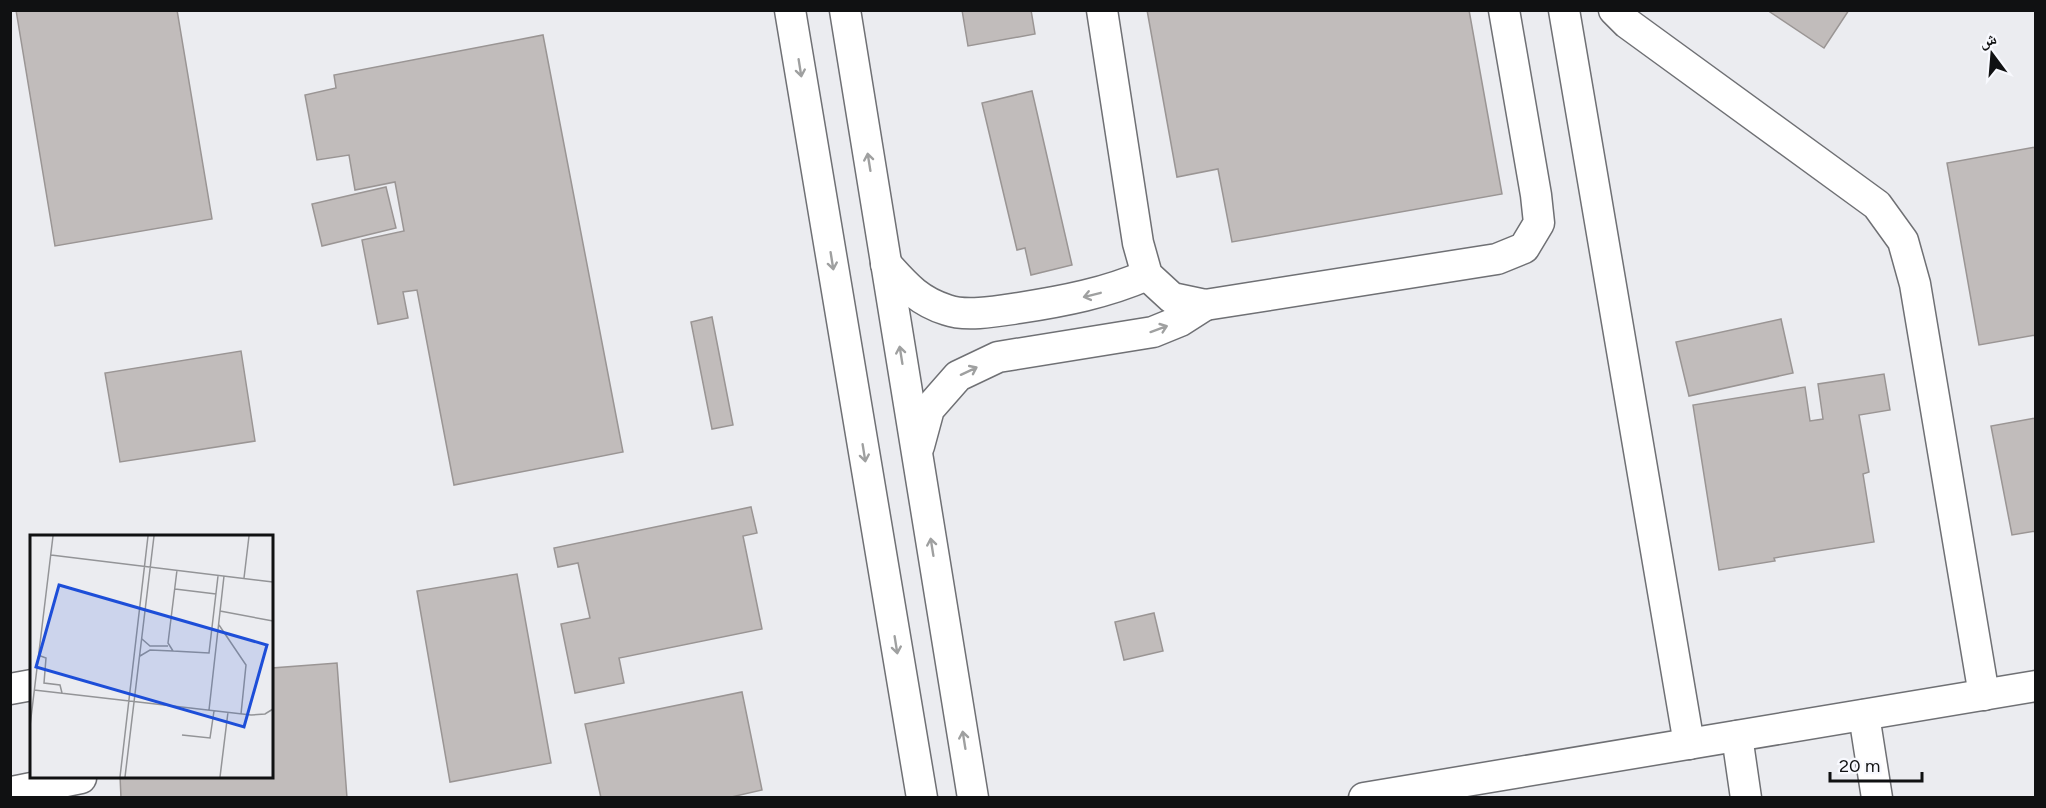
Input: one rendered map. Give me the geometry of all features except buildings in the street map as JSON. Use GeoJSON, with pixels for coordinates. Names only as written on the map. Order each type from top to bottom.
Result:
{"type":"FeatureCollection","features":[{"type":"Feature","properties":{"kind":"lane"},"geometry":{"type":"LineString","coordinates":[[790,10],[922,798]]}},
{"type":"Feature","properties":{"kind":"lane"},"geometry":{"type":"LineString","coordinates":[[845,10],[973,798]]}},
{"type":"Feature","properties":{"kind":"lane"},"geometry":{"type":"LineString","coordinates":[[1102,10],[1138,243],[1147,275],[1172,298],[1205,305],[1497,259],[1524,248],[1539,224],[1504,10]]}},
{"type":"Feature","properties":{"kind":"lane"},"geometry":{"type":"LineString","coordinates":[[1564,10],[1689,744]]}},
{"type":"Feature","properties":{"kind":"lane"},"geometry":{"type":"LineString","coordinates":[[1614,10],[1627,23],[1877,205],[1903,242],[1915,284],[1984,695]]}},
{"type":"Feature","properties":{"kind":"lane"},"geometry":{"type":"LineString","coordinates":[[886,264],[912,294],[948,311],[987,313],[1080,298],[1126,285],[1147,275]]}},
{"type":"Feature","properties":{"kind":"lane"},"geometry":{"type":"LineString","coordinates":[[917,452],[929,410],[958,376],[998,357],[1153,332],[1180,321],[1205,305]]}},
{"type":"Feature","properties":{"kind":"lane"},"geometry":{"type":"LineString","coordinates":[[10,689],[30,685]]}},
{"type":"Feature","properties":{"kind":"lane"},"geometry":{"type":"LineString","coordinates":[[1364,798],[1444,791],[1689,744],[2036,686]]}},
{"type":"Feature","properties":{"kind":"lane"},"geometry":{"type":"LineString","coordinates":[[1864,715],[1877,798]]}},
{"type":"Feature","properties":{"kind":"lane"},"geometry":{"type":"LineString","coordinates":[[1737,736],[1746,798]]}},
{"type":"Feature","properties":{"kind":"lane"},"geometry":{"type":"LineString","coordinates":[[12,792],[82,784]]}}]}
